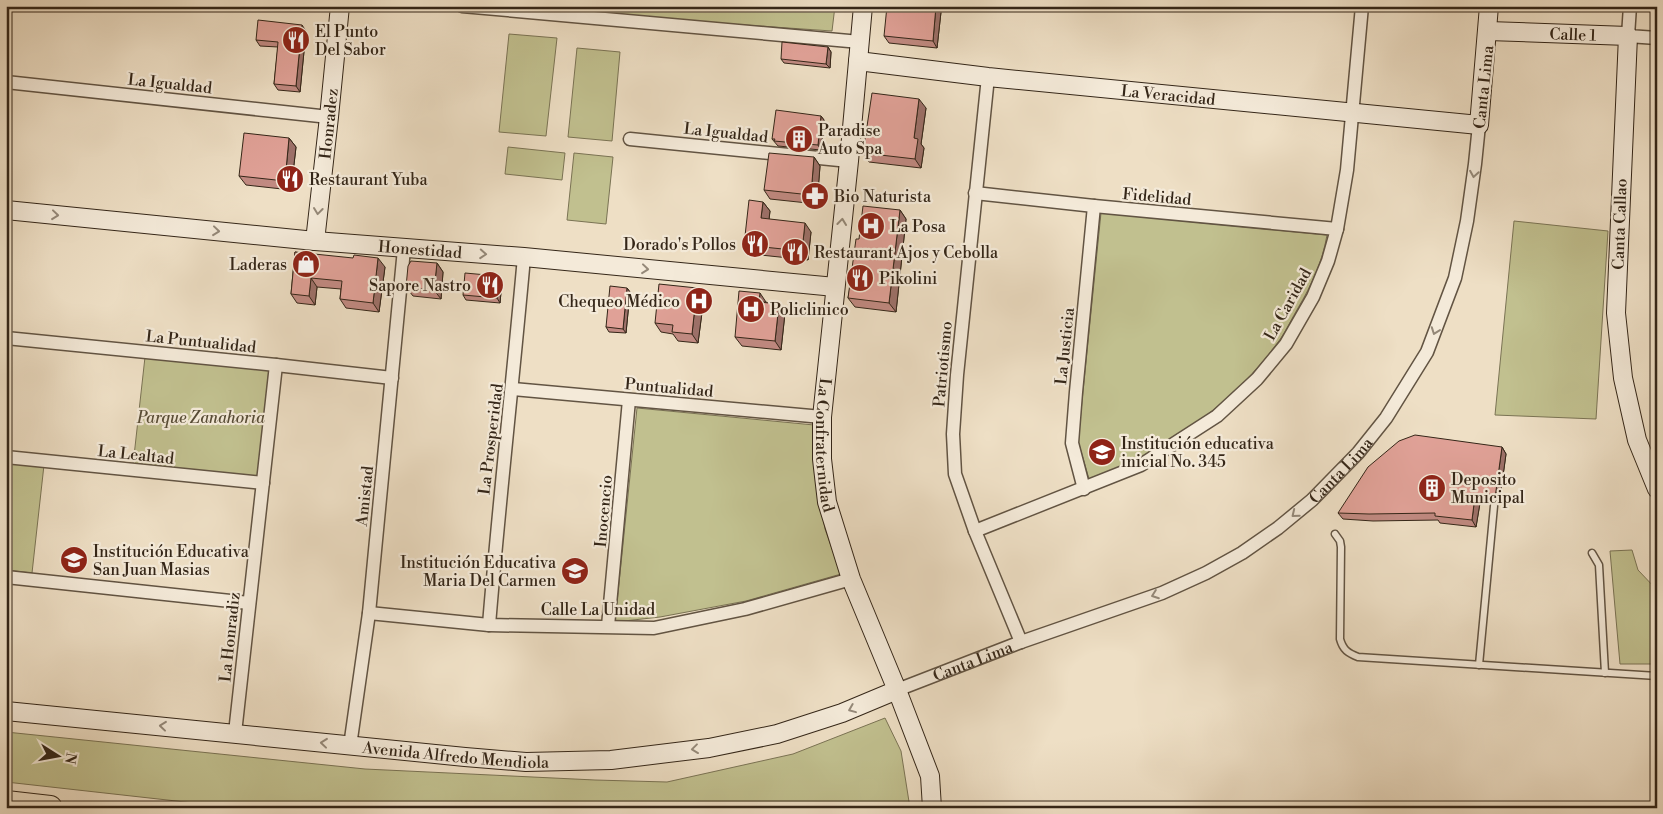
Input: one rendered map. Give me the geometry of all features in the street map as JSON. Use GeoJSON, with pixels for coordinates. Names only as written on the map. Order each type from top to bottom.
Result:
{"type":"FeatureCollection","features":[{"type":"Feature","properties":{"kind":"highway"},"geometry":{"type":"LineString","coordinates":[[6,803],[50,808]]}},
{"type":"Feature","properties":{"kind":"street","name":"Honradez"},"geometry":{"type":"LineString","coordinates":[[314,242],[330,117],[340,6]]}},
{"type":"Feature","properties":{"kind":"street"},"geometry":{"type":"LineString","coordinates":[[462,6],[860,42]]}},
{"type":"Feature","properties":{"kind":"street","name":"La Confraternidad"},"geometry":{"type":"LineString","coordinates":[[863,6],[822,417],[822,459],[827,502],[851,579],[930,776],[932,808]]}},
{"type":"Feature","properties":{"kind":"street","name":"La Caridad"},"geometry":{"type":"LineString","coordinates":[[975,531],[1141,465],[1183,440],[1218,416],[1257,379],[1286,344],[1313,297],[1328,262],[1337,229],[1354,112],[1362,6]]}},
{"type":"Feature","properties":{"kind":"street","name":"Canta Lima"},"geometry":{"type":"LineString","coordinates":[[897,690],[1021,642],[1162,593],[1206,573],[1242,553],[1278,528],[1312,500],[1358,453],[1386,418],[1427,352],[1454,278],[1467,221],[1475,164],[1490,6]]}},
{"type":"Feature","properties":{"kind":"street","name":"Canta Callao"},"geometry":{"type":"LineString","coordinates":[[1630,6],[1616,314],[1623,378],[1636,440],[1657,489]]}},
{"type":"Feature","properties":{"kind":"street","name":"Calle 1"},"geometry":{"type":"LineString","coordinates":[[1488,31],[1657,38]]}},
{"type":"Feature","properties":{"kind":"street","name":"La Veracidad"},"geometry":{"type":"LineString","coordinates":[[858,62],[988,77],[1479,125]]}},
{"type":"Feature","properties":{"kind":"street","name":"Patriotismo"},"geometry":{"type":"LineString","coordinates":[[988,77],[974,193],[957,375],[953,434],[955,474],[975,531],[1021,642]]}},
{"type":"Feature","properties":{"kind":"street","name":"La Igualdad"},"geometry":{"type":"LineString","coordinates":[[6,82],[330,117]]}},
{"type":"Feature","properties":{"kind":"street","name":"La Igualdad"},"geometry":{"type":"LineString","coordinates":[[630,139],[849,161]]}},
{"type":"Feature","properties":{"kind":"street","name":"Fidelidad"},"geometry":{"type":"LineString","coordinates":[[974,193],[1337,229]]}},
{"type":"Feature","properties":{"kind":"street","name":"La Justicia"},"geometry":{"type":"LineString","coordinates":[[1084,489],[1072,443],[1076,383],[1094,206]]}},
{"type":"Feature","properties":{"kind":"street","name":"Honestidad"},"geometry":{"type":"LineString","coordinates":[[6,210],[314,242],[524,257],[835,287]]}},
{"type":"Feature","properties":{"kind":"street","name":"Amistad"},"geometry":{"type":"LineString","coordinates":[[350,746],[369,612],[404,249]]}},
{"type":"Feature","properties":{"kind":"street","name":"La Prosperidad"},"geometry":{"type":"LineString","coordinates":[[488,625],[500,497],[513,389],[524,257]]}},
{"type":"Feature","properties":{"kind":"street","name":"La Puntualidad"},"geometry":{"type":"LineString","coordinates":[[6,338],[392,378]]}},
{"type":"Feature","properties":{"kind":"street","name":"La Honradiz"},"geometry":{"type":"LineString","coordinates":[[235,733],[276,365]]}},
{"type":"Feature","properties":{"kind":"street","name":"Puntualidad"},"geometry":{"type":"LineString","coordinates":[[513,389],[822,417]]}},
{"type":"Feature","properties":{"kind":"street","name":"Inocencio"},"geometry":{"type":"LineString","coordinates":[[608,626],[630,400]]}},
{"type":"Feature","properties":{"kind":"street","name":"La Lealtad"},"geometry":{"type":"LineString","coordinates":[[6,458],[263,483]]}},
{"type":"Feature","properties":{"kind":"street"},"geometry":{"type":"LineString","coordinates":[[6,577],[249,603]]}},
{"type":"Feature","properties":{"kind":"street","name":"Calle La Unidad"},"geometry":{"type":"LineString","coordinates":[[369,612],[488,625],[654,628],[745,609],[851,579]]}},
{"type":"Feature","properties":{"kind":"street","name":"Avenida Alfredo Mendiola"},"geometry":{"type":"LineString","coordinates":[[6,711],[526,762],[611,760],[709,748],[777,734],[842,713],[897,690]]}},
{"type":"Feature","properties":{"kind":"lane"},"geometry":{"type":"LineString","coordinates":[[1479,664],[1494,506]]}},
{"type":"Feature","properties":{"kind":"lane"},"geometry":{"type":"LineString","coordinates":[[1335,534],[1340,541],[1341,547],[1340,639],[1343,648],[1350,654],[1358,657],[1657,676]]}},
{"type":"Feature","properties":{"kind":"lane"},"geometry":{"type":"LineString","coordinates":[[1592,553],[1599,565],[1605,672]]}},
{"type":"Feature","properties":{"kind":"green space"},"geometry":{"type":"Polygon","coordinates":[[[467,6],[835,6],[832,31],[467,6]]]}},
{"type":"Feature","properties":{"kind":"green space"},"geometry":{"type":"Polygon","coordinates":[[[509,34],[557,38],[546,136],[499,132],[509,34]]]}},
{"type":"Feature","properties":{"kind":"green space"},"geometry":{"type":"Polygon","coordinates":[[[577,48],[620,52],[612,141],[568,137],[577,48]]]}},
{"type":"Feature","properties":{"kind":"green space"},"geometry":{"type":"Polygon","coordinates":[[[508,147],[565,153],[562,180],[505,174],[508,147]]]}},
{"type":"Feature","properties":{"kind":"green space"},"geometry":{"type":"Polygon","coordinates":[[[574,153],[613,157],[606,224],[567,220],[574,153]]]}},
{"type":"Feature","properties":{"kind":"green space"},"geometry":{"type":"Polygon","coordinates":[[[1101,213],[1327,235],[1312,282],[1281,338],[1236,390],[1200,421],[1161,447],[1141,458],[1089,479],[1078,441],[1101,213]]]}},
{"type":"Feature","properties":{"kind":"green space"},"geometry":{"type":"Polygon","coordinates":[[[1514,221],[1608,231],[1596,419],[1495,415],[1514,221]]]}},
{"type":"Feature","properties":{"kind":"green space","name":"Parque Zanahoria"},"geometry":{"type":"Polygon","coordinates":[[[145,357],[269,369],[258,477],[133,465],[145,357]]]}},
{"type":"Feature","properties":{"kind":"green space"},"geometry":{"type":"Polygon","coordinates":[[[637,408],[814,425],[817,483],[825,529],[841,574],[746,601],[660,617],[615,622],[637,408]]]}},
{"type":"Feature","properties":{"kind":"green space"},"geometry":{"type":"Polygon","coordinates":[[[6,462],[44,465],[32,573],[6,570],[6,462]]]}},
{"type":"Feature","properties":{"kind":"green space"},"geometry":{"type":"Polygon","coordinates":[[[1632,550],[1638,570],[1657,590],[1657,664],[1620,664],[1610,551],[1632,550]]]}},
{"type":"Feature","properties":{"kind":"green space"},"geometry":{"type":"Polygon","coordinates":[[[885,718],[901,751],[910,808],[239,808],[6,782],[6,732],[365,769],[667,782],[793,754],[885,718]]]}},
{"type":"Feature","properties":{"kind":"building"},"geometry":{"type":"Polygon","coordinates":[[[887,6],[936,6],[933,41],[884,36],[887,6]]]}},
{"type":"Feature","properties":{"kind":"building"},"geometry":{"type":"Polygon","coordinates":[[[258,20],[302,25],[296,86],[274,84],[278,42],[256,40],[258,20]]]}},
{"type":"Feature","properties":{"kind":"building"},"geometry":{"type":"Polygon","coordinates":[[[782,42],[828,47],[826,64],[781,59],[782,42]]]}},
{"type":"Feature","properties":{"kind":"building"},"geometry":{"type":"Polygon","coordinates":[[[872,93],[919,99],[914,138],[918,139],[915,159],[863,153],[872,93]]]}},
{"type":"Feature","properties":{"kind":"building"},"geometry":{"type":"Polygon","coordinates":[[[776,110],[821,116],[818,145],[774,141],[775,139],[772,139],[776,110]]]}},
{"type":"Feature","properties":{"kind":"building"},"geometry":{"type":"Polygon","coordinates":[[[244,133],[289,138],[285,181],[239,176],[244,133]]]}},
{"type":"Feature","properties":{"kind":"building"},"geometry":{"type":"Polygon","coordinates":[[[769,153],[814,157],[811,195],[764,190],[769,153]]]}},
{"type":"Feature","properties":{"kind":"building"},"geometry":{"type":"Polygon","coordinates":[[[749,200],[763,202],[761,218],[805,223],[802,251],[744,245],[749,200]]]}},
{"type":"Feature","properties":{"kind":"building"},"geometry":{"type":"Polygon","coordinates":[[[863,206],[900,210],[889,303],[848,298],[856,239],[859,239],[863,206]]]}},
{"type":"Feature","properties":{"kind":"building"},"geometry":{"type":"Polygon","coordinates":[[[295,252],[353,258],[354,255],[378,258],[373,303],[340,299],[342,281],[311,278],[309,296],[291,294],[295,252]]]}},
{"type":"Feature","properties":{"kind":"building"},"geometry":{"type":"Polygon","coordinates":[[[411,261],[437,263],[434,290],[406,287],[408,266],[411,261]]]}},
{"type":"Feature","properties":{"kind":"building"},"geometry":{"type":"Polygon","coordinates":[[[465,273],[498,276],[497,298],[463,295],[465,273]]]}},
{"type":"Feature","properties":{"kind":"building"},"geometry":{"type":"Polygon","coordinates":[[[659,284],[697,288],[692,334],[672,332],[673,325],[655,323],[659,284]]]}},
{"type":"Feature","properties":{"kind":"building"},"geometry":{"type":"Polygon","coordinates":[[[610,286],[627,288],[623,329],[606,327],[610,286]]]}},
{"type":"Feature","properties":{"kind":"building"},"geometry":{"type":"Polygon","coordinates":[[[739,291],[760,293],[759,302],[779,304],[775,341],[735,337],[739,291]]]}},
{"type":"Feature","properties":{"kind":"building","name":"Deposito Municipal"},"geometry":{"type":"Polygon","coordinates":[[[1415,435],[1502,447],[1495,498],[1489,494],[1485,497],[1475,496],[1472,520],[1435,516],[1435,513],[1338,513],[1368,467],[1399,441],[1415,435]]]}},
{"type":"Feature","properties":{"kind":"place","name":"El Punto Del Sabor"},"geometry":{"type":"Point","coordinates":[296,40]}},
{"type":"Feature","properties":{"kind":"place","name":"Paradise Auto Spa"},"geometry":{"type":"Point","coordinates":[799,139]}},
{"type":"Feature","properties":{"kind":"place","name":"Restaurant Yuba"},"geometry":{"type":"Point","coordinates":[290,179]}},
{"type":"Feature","properties":{"kind":"place","name":"Bio Naturista"},"geometry":{"type":"Point","coordinates":[815,196]}},
{"type":"Feature","properties":{"kind":"place","name":"La Posa"},"geometry":{"type":"Point","coordinates":[871,226]}},
{"type":"Feature","properties":{"kind":"place","name":"Dorado's Pollos"},"geometry":{"type":"Point","coordinates":[755,244]}},
{"type":"Feature","properties":{"kind":"place","name":"Restaurant Ajos y Cebolla"},"geometry":{"type":"Point","coordinates":[795,252]}},
{"type":"Feature","properties":{"kind":"place","name":"Laderas"},"geometry":{"type":"Point","coordinates":[306,264]}},
{"type":"Feature","properties":{"kind":"place","name":"Pikolini"},"geometry":{"type":"Point","coordinates":[860,278]}},
{"type":"Feature","properties":{"kind":"place","name":"Sapore Nastro"},"geometry":{"type":"Point","coordinates":[490,285]}},
{"type":"Feature","properties":{"kind":"place","name":"Chequeo Médico"},"geometry":{"type":"Point","coordinates":[699,301]}},
{"type":"Feature","properties":{"kind":"place","name":"Policlinico"},"geometry":{"type":"Point","coordinates":[751,309]}},
{"type":"Feature","properties":{"kind":"place","name":"Institución educativa inicial No. 345"},"geometry":{"type":"Point","coordinates":[1102,452]}},
{"type":"Feature","properties":{"kind":"place","name":"Deposito Municipal"},"geometry":{"type":"Point","coordinates":[1432,488]}},
{"type":"Feature","properties":{"kind":"place","name":"Institución Educativa San Juan Masias"},"geometry":{"type":"Point","coordinates":[74,560]}},
{"type":"Feature","properties":{"kind":"place","name":"Institución Educativa Maria Del Carmen"},"geometry":{"type":"Point","coordinates":[575,571]}}]}
